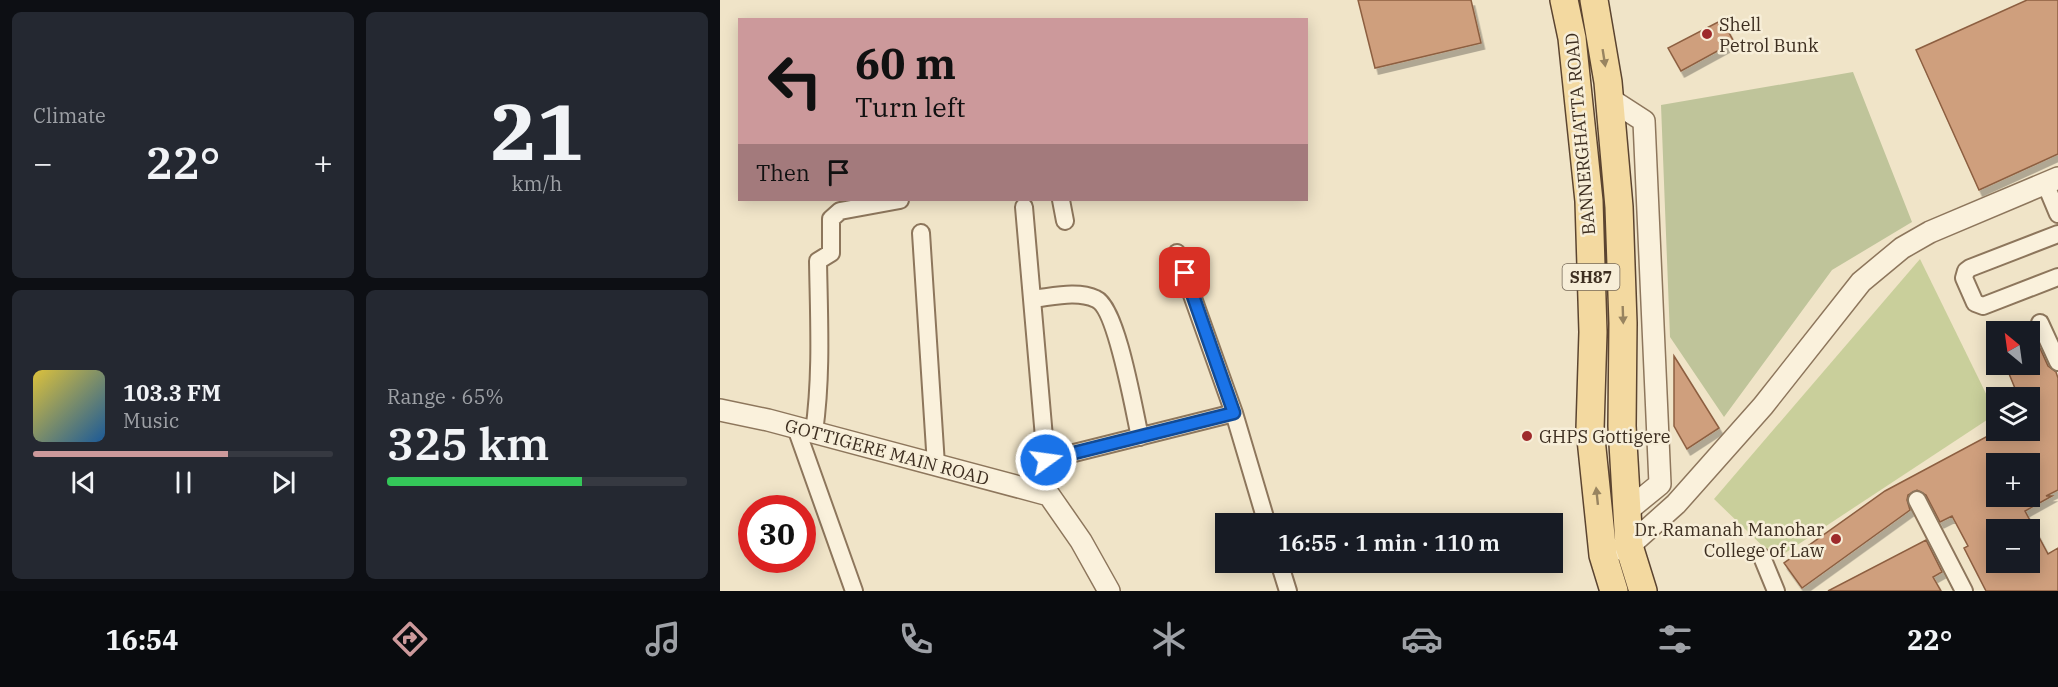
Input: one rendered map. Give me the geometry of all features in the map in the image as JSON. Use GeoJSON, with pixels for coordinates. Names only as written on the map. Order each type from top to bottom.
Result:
{"type":"FeatureCollection","features":[{"type":"Feature","properties":{"kind":"main road","name":"BANNERGHATTA ROAD"},"geometry":{"type":"LineString","coordinates":[[1564,0],[1572,38],[1589,201],[1593,332],[1590,429],[1603,555],[1614,591]]}},
{"type":"Feature","properties":{"kind":"main road"},"geometry":{"type":"LineString","coordinates":[[1594,0],[1610,99],[1619,207],[1623,323],[1622,426],[1629,546],[1643,591]]}},
{"type":"Feature","properties":{"kind":"street"},"geometry":{"type":"LineString","coordinates":[[1610,99],[1644,121],[1660,472],[1660,484],[1627,511]]}},
{"type":"Feature","properties":{"kind":"street"},"geometry":{"type":"LineString","coordinates":[[1603,555],[1629,546],[1684,495],[1762,406],[1861,282],[1902,248],[1930,232],[2051,180],[2058,214]]}},
{"type":"Feature","properties":{"kind":"street"},"geometry":{"type":"LineString","coordinates":[[854,591],[805,430],[819,399],[818,261],[831,253],[831,219],[840,211],[895,201]]}},
{"type":"Feature","properties":{"kind":"street"},"geometry":{"type":"LineString","coordinates":[[1061,201],[1065,221]]}},
{"type":"Feature","properties":{"kind":"street"},"geometry":{"type":"LineString","coordinates":[[1024,207],[1049,495],[1081,541],[1109,591]]}},
{"type":"Feature","properties":{"kind":"street"},"geometry":{"type":"LineString","coordinates":[[921,233],[936,465]]}},
{"type":"Feature","properties":{"kind":"street"},"geometry":{"type":"LineString","coordinates":[[2058,234],[1970,268],[1966,271],[1964,278],[1975,303],[1983,306],[2058,277]]}},
{"type":"Feature","properties":{"kind":"street"},"geometry":{"type":"LineString","coordinates":[[1178,253],[1234,413],[1264,513]]}},
{"type":"Feature","properties":{"kind":"street"},"geometry":{"type":"LineString","coordinates":[[1032,299],[1085,295],[1099,300],[1108,313],[1118,340],[1140,437]]}},
{"type":"Feature","properties":{"kind":"street"},"geometry":{"type":"LineString","coordinates":[[2040,323],[2058,362]]}},
{"type":"Feature","properties":{"kind":"street","name":"GOTTIGERE MAIN ROAD"},"geometry":{"type":"LineString","coordinates":[[720,410],[805,430],[1049,495]]}},
{"type":"Feature","properties":{"kind":"street"},"geometry":{"type":"LineString","coordinates":[[1046,460],[1234,413]]}},
{"type":"Feature","properties":{"kind":"street"},"geometry":{"type":"LineString","coordinates":[[1917,500],[1964,591]]}},
{"type":"Feature","properties":{"kind":"street"},"geometry":{"type":"LineString","coordinates":[[1762,557],[1776,591]]}},
{"type":"Feature","properties":{"kind":"street"},"geometry":{"type":"LineString","coordinates":[[1282,573],[1288,591]]}},
{"type":"Feature","properties":{"kind":"green space"},"geometry":{"type":"Polygon","coordinates":[[[1853,72],[1912,222],[1832,270],[1724,417],[1670,337],[1661,105],[1853,72]]]}},
{"type":"Feature","properties":{"kind":"green space"},"geometry":{"type":"Polygon","coordinates":[[[1920,259],[1986,394],[1986,421],[1776,559],[1714,499],[1920,259]]]}},
{"type":"Feature","properties":{"kind":"building"},"geometry":{"type":"Polygon","coordinates":[[[1358,0],[1471,0],[1481,43],[1375,68],[1358,0]]]}},
{"type":"Feature","properties":{"kind":"building"},"geometry":{"type":"Polygon","coordinates":[[[2027,0],[2058,0],[2058,154],[1979,190],[1916,50],[2027,0]]]}},
{"type":"Feature","properties":{"kind":"building"},"geometry":{"type":"Polygon","coordinates":[[[1722,20],[1734,42],[1681,71],[1668,48],[1722,20]]]}},
{"type":"Feature","properties":{"kind":"building"},"geometry":{"type":"Polygon","coordinates":[[[2040,348],[2048,366],[2056,372],[2058,378],[2058,490],[2046,496],[2052,496],[2040,503],[2040,453],[1986,453],[1986,507],[2032,507],[2025,511],[2029,519],[1986,519],[1986,573],[2040,573],[2040,539],[2048,554],[2058,548],[2058,591],[1986,591],[1964,548],[1968,546],[1952,516],[1940,522],[1926,495],[1917,490],[1908,495],[1910,510],[1802,588],[1784,563],[1885,491],[1986,437],[1986,441],[2040,441],[2040,387],[2014,387],[2010,375],[2040,375],[2040,348]]]}},
{"type":"Feature","properties":{"kind":"building"},"geometry":{"type":"Polygon","coordinates":[[[1674,356],[1719,428],[1687,449],[1674,426],[1674,356]]]}},
{"type":"Feature","properties":{"kind":"building"},"geometry":{"type":"Polygon","coordinates":[[[1926,540],[1942,572],[1933,577],[1941,591],[1828,591],[1926,540]]]}},
{"type":"Feature","properties":{"kind":"place","name":"Shell Petrol Bunk"},"geometry":{"type":"Point","coordinates":[1707,34]}},
{"type":"Feature","properties":{"kind":"place","name":"GHPS Gottigere"},"geometry":{"type":"Point","coordinates":[1527,436]}},
{"type":"Feature","properties":{"kind":"place","name":"Dr. Ramanah Manohar College of Law"},"geometry":{"type":"Point","coordinates":[1836,539]}},
{"type":"Feature","properties":{"kind":"route"},"geometry":{"type":"LineString","coordinates":[[1046,460],[1234,413],[1185,273]]}}]}
